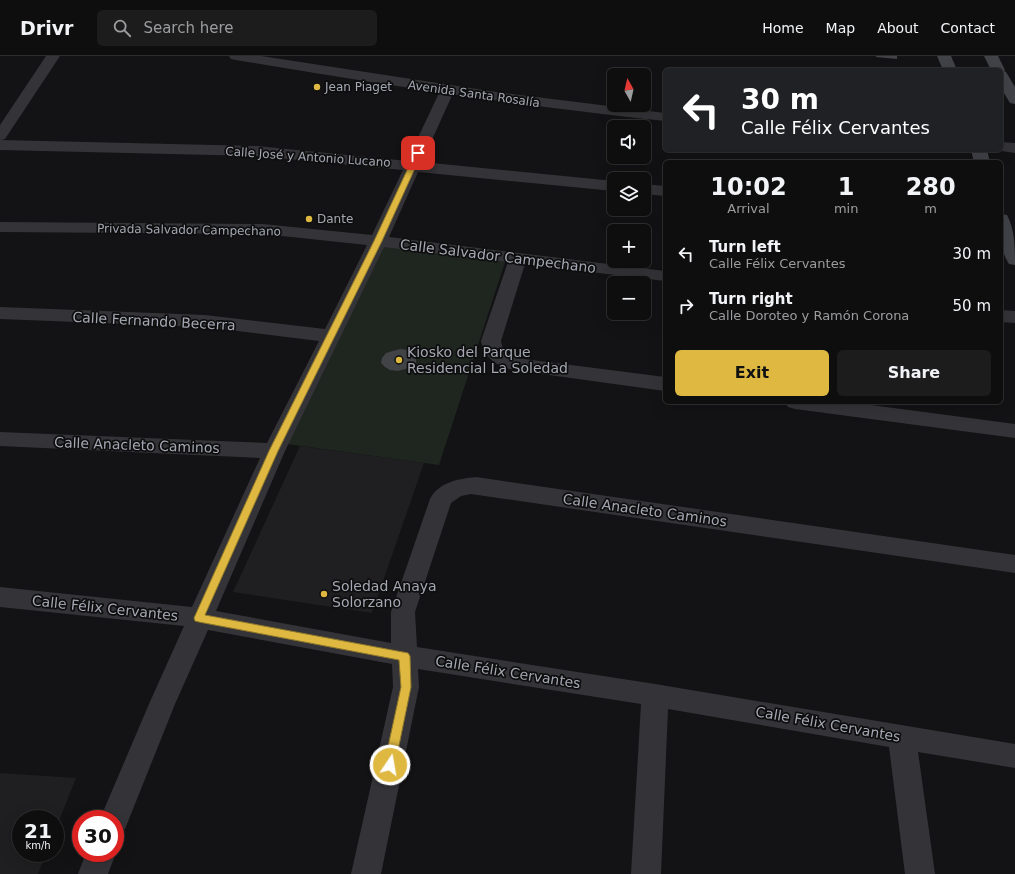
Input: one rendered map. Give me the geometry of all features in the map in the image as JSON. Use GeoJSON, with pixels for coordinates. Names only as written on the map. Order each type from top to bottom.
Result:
{"type":"FeatureCollection","features":[{"type":"Feature","properties":{"kind":"main road"},"geometry":{"type":"LineString","coordinates":[[944,56],[949,68]]}},
{"type":"Feature","properties":{"kind":"main road"},"geometry":{"type":"LineString","coordinates":[[991,56],[997,68]]}},
{"type":"Feature","properties":{"kind":"main road"},"geometry":{"type":"LineString","coordinates":[[1003,78],[1015,100]]}},
{"type":"Feature","properties":{"kind":"main road"},"geometry":{"type":"LineString","coordinates":[[1003,227],[1015,260]]}},
{"type":"Feature","properties":{"kind":"street"},"geometry":{"type":"LineString","coordinates":[[0,136],[53,56]]}},
{"type":"Feature","properties":{"kind":"street","name":"Avenida Santa Rosalía"},"geometry":{"type":"LineString","coordinates":[[236,56],[447,91],[663,117]]}},
{"type":"Feature","properties":{"kind":"street"},"geometry":{"type":"LineString","coordinates":[[119,810],[199,618],[274,451],[378,241],[447,91]]}},
{"type":"Feature","properties":{"kind":"street","name":"Calle José y Antonio Lucano"},"geometry":{"type":"LineString","coordinates":[[0,145],[257,151],[413,165],[607,185]]}},
{"type":"Feature","properties":{"kind":"street"},"geometry":{"type":"LineString","coordinates":[[1003,147],[1015,148]]}},
{"type":"Feature","properties":{"kind":"street"},"geometry":{"type":"LineString","coordinates":[[651,190],[663,191]]}},
{"type":"Feature","properties":{"kind":"street","name":"Privada Salvador Campechano"},"geometry":{"type":"LineString","coordinates":[[0,227],[263,229],[378,241]]}},
{"type":"Feature","properties":{"kind":"street","name":"Calle Salvador Campechano"},"geometry":{"type":"LineString","coordinates":[[378,241],[663,276]]}},
{"type":"Feature","properties":{"kind":"street"},"geometry":{"type":"LineString","coordinates":[[518,259],[491,341],[492,348],[496,355],[504,361],[513,364],[663,384]]}},
{"type":"Feature","properties":{"kind":"street","name":"Calle Fernando Becerra"},"geometry":{"type":"LineString","coordinates":[[0,314],[205,321],[331,336]]}},
{"type":"Feature","properties":{"kind":"street"},"geometry":{"type":"LineString","coordinates":[[1003,316],[1015,317]]}},
{"type":"Feature","properties":{"kind":"street"},"geometry":{"type":"LineString","coordinates":[[811,404],[1015,432]]}},
{"type":"Feature","properties":{"kind":"street","name":"Calle Anacleto Caminos"},"geometry":{"type":"LineString","coordinates":[[0,439],[274,451]]}},
{"type":"Feature","properties":{"kind":"street","name":"Calle Anacleto Caminos"},"geometry":{"type":"LineString","coordinates":[[366,874],[406,687],[403,612],[441,499],[447,492],[464,486],[476,485],[1015,564]]}},
{"type":"Feature","properties":{"kind":"street","name":"Calle Félix Cervantes"},"geometry":{"type":"LineString","coordinates":[[0,597],[199,618],[405,656],[656,695],[1015,756]]}},
{"type":"Feature","properties":{"kind":"street"},"geometry":{"type":"LineString","coordinates":[[646,874],[656,695]]}},
{"type":"Feature","properties":{"kind":"street"},"geometry":{"type":"LineString","coordinates":[[902,737],[920,874]]}},
{"type":"Feature","properties":{"kind":"street"},"geometry":{"type":"LineString","coordinates":[[93,874],[98,862]]}},
{"type":"Feature","properties":{"kind":"shaded area"},"geometry":{"type":"Polygon","coordinates":[[[382,246],[506,259],[439,465],[287,444],[382,246]]]}},
{"type":"Feature","properties":{"kind":"shaded area"},"geometry":{"type":"Polygon","coordinates":[[[300,446],[424,463],[372,613],[233,592],[300,446]]]}},
{"type":"Feature","properties":{"kind":"shaded area"},"geometry":{"type":"Polygon","coordinates":[[[0,773],[76,778],[63,810],[12,810],[12,862],[43,862],[38,874],[0,874],[0,773]]]}},
{"type":"Feature","properties":{"kind":"building"},"geometry":{"type":"Polygon","coordinates":[[[897,56],[897,59],[876,57],[897,56]]]}},
{"type":"Feature","properties":{"kind":"building","name":"Kiosko del Parque Residencial La Soledad"},"geometry":{"type":"Polygon","coordinates":[[[400,349],[408,350],[413,353],[416,358],[416,363],[412,367],[398,371],[390,370],[381,363],[382,358],[386,353],[400,349]]]}},
{"type":"Feature","properties":{"kind":"place","name":"Jean Piaget"},"geometry":{"type":"Point","coordinates":[317,87]}},
{"type":"Feature","properties":{"kind":"place","name":"Dante"},"geometry":{"type":"Point","coordinates":[309,219]}},
{"type":"Feature","properties":{"kind":"place","name":"Kiosko del Parque Residencial La Soledad"},"geometry":{"type":"Point","coordinates":[399,360]}},
{"type":"Feature","properties":{"kind":"place","name":"Soledad Anaya Solorzano"},"geometry":{"type":"Point","coordinates":[324,594]}},
{"type":"Feature","properties":{"kind":"route"},"geometry":{"type":"LineString","coordinates":[[390,765],[406,687],[405,656],[199,618],[274,451],[378,241],[418,153]]}}]}
